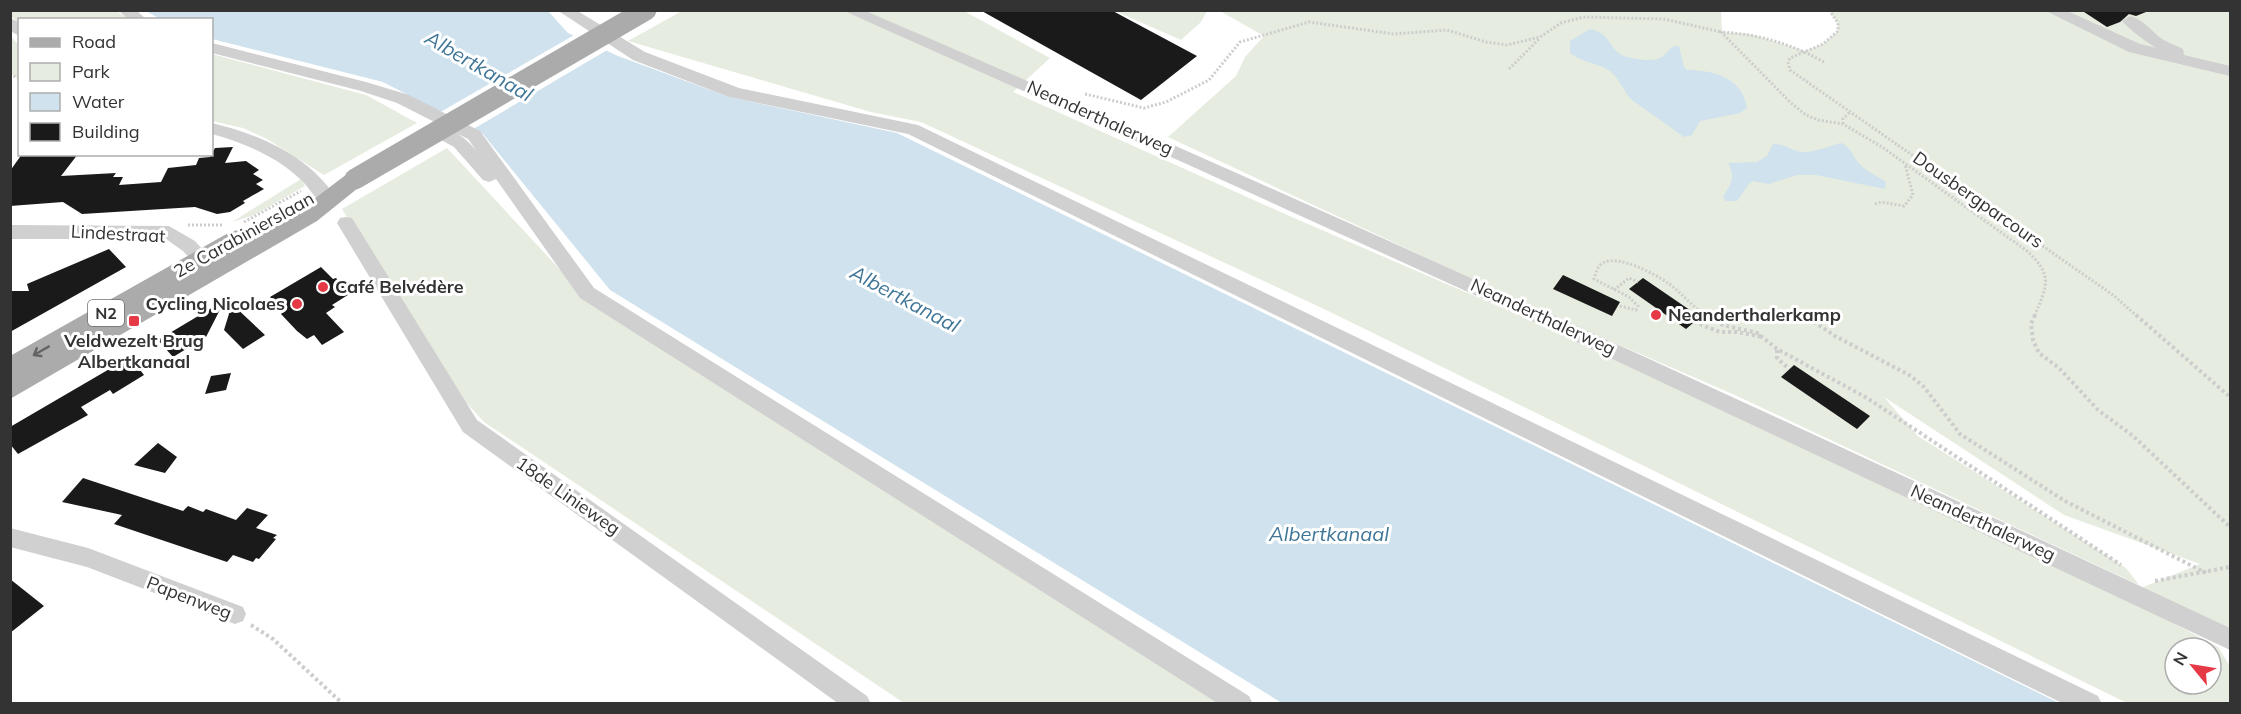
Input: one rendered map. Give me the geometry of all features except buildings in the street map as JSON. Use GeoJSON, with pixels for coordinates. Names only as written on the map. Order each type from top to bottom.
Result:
{"type":"FeatureCollection","features":[{"type":"Feature","properties":{"kind":"main road","name":"2e Carabinierslaan"},"geometry":{"type":"LineString","coordinates":[[10,388],[322,192],[355,179],[646,10]]}},
{"type":"Feature","properties":{"kind":"main road","name":"2e Carabinierslaan"},"geometry":{"type":"LineString","coordinates":[[10,368],[207,265]]}},
{"type":"Feature","properties":{"kind":"street"},"geometry":{"type":"LineString","coordinates":[[564,10],[639,56],[735,93],[912,129],[2090,704]]}},
{"type":"Feature","properties":{"kind":"street","name":"Neanderthalerweg"},"geometry":{"type":"LineString","coordinates":[[849,10],[1037,90],[1495,294],[2230,639]]}},
{"type":"Feature","properties":{"kind":"street"},"geometry":{"type":"LineString","coordinates":[[2052,11],[2105,36],[2155,55],[2190,60],[2230,71]]}},
{"type":"Feature","properties":{"kind":"street"},"geometry":{"type":"LineString","coordinates":[[2130,21],[2148,33],[2150,38]]}},
{"type":"Feature","properties":{"kind":"street"},"geometry":{"type":"LineString","coordinates":[[2105,36],[2130,34],[2150,38],[2190,60]]}},
{"type":"Feature","properties":{"kind":"street"},"geometry":{"type":"LineString","coordinates":[[213,48],[366,87],[403,99],[474,135],[587,293],[1241,704]]}},
{"type":"Feature","properties":{"kind":"street"},"geometry":{"type":"LineString","coordinates":[[213,129],[236,134],[261,145],[322,192]]}},
{"type":"Feature","properties":{"kind":"street","name":"18de Linieweg"},"geometry":{"type":"LineString","coordinates":[[346,223],[470,426],[860,704]]}},
{"type":"Feature","properties":{"kind":"street","name":"Lindestraat"},"geometry":{"type":"LineString","coordinates":[[10,232],[169,233],[189,246],[207,265]]}},
{"type":"Feature","properties":{"kind":"street","name":"Papenweg"},"geometry":{"type":"LineString","coordinates":[[10,537],[88,558],[235,614]]}},
{"type":"Feature","properties":{"kind":"street"},"geometry":{"type":"LineString","coordinates":[[2121,588],[2148,582]]}},
{"type":"Feature","properties":{"kind":"path","name":"Dousbergparcours"},"geometry":{"type":"LineString","coordinates":[[1828,10],[1839,23],[1838,31],[1823,44],[1790,58],[1788,62],[1790,70],[2113,295],[2230,397]]}},
{"type":"Feature","properties":{"kind":"path"},"geometry":{"type":"LineString","coordinates":[[1509,69],[1540,37],[1561,23],[1583,17],[1607,16],[1683,22],[1721,32],[1750,34],[1805,51],[1824,62]]}},
{"type":"Feature","properties":{"kind":"path"},"geometry":{"type":"LineString","coordinates":[[1082,94],[1144,108],[1166,102],[1209,80],[1240,42],[1309,22],[1394,34],[1447,30],[1486,42],[1507,45],[1540,37]]}},
{"type":"Feature","properties":{"kind":"path"},"geometry":{"type":"LineString","coordinates":[[1721,32],[1806,115],[1818,120],[1843,124],[1905,164],[2027,250],[2041,264],[2047,278],[2045,291],[2031,324],[2033,340],[2039,353],[2059,369],[2098,410],[2133,436],[2230,527]]}},
{"type":"Feature","properties":{"kind":"path"},"geometry":{"type":"LineString","coordinates":[[1843,124],[1843,118],[1850,112]]}},
{"type":"Feature","properties":{"kind":"path"},"geometry":{"type":"LineString","coordinates":[[1875,204],[1881,202],[1904,206],[1912,199],[1905,164]]}},
{"type":"Feature","properties":{"kind":"path"},"geometry":{"type":"LineString","coordinates":[[245,222],[322,192]]}},
{"type":"Feature","properties":{"kind":"path"},"geometry":{"type":"LineString","coordinates":[[1620,306],[1636,309],[1638,306],[1629,297],[1594,279],[1597,269],[1603,263],[1615,260],[1631,264],[1667,282],[1703,314],[1723,325],[1757,333],[1777,349],[1867,398],[2148,582],[2230,567]]}},
{"type":"Feature","properties":{"kind":"path"},"geometry":{"type":"LineString","coordinates":[[1614,290],[1629,278],[1638,282]]}},
{"type":"Feature","properties":{"kind":"path"},"geometry":{"type":"LineString","coordinates":[[1802,314],[1842,340],[1911,376],[1924,387],[1960,434],[1969,440],[2065,501],[2206,573]]}},
{"type":"Feature","properties":{"kind":"path"},"geometry":{"type":"LineString","coordinates":[[1694,322],[1720,332],[1737,332],[1766,338]]}},
{"type":"Feature","properties":{"kind":"path"},"geometry":{"type":"LineString","coordinates":[[1777,349],[1777,358],[1788,368]]}},
{"type":"Feature","properties":{"kind":"path","name":"Papenweg"},"geometry":{"type":"LineString","coordinates":[[235,614],[273,639],[343,704]]}},
{"type":"Feature","properties":{"kind":"green space"},"geometry":{"type":"Polygon","coordinates":[[[10,11],[116,11],[128,18],[18,18],[18,23],[11,16],[10,11]]]}},
{"type":"Feature","properties":{"kind":"green space"},"geometry":{"type":"Polygon","coordinates":[[[682,11],[964,11],[1050,58],[1013,92],[1294,218],[1924,490],[2197,636],[2163,636],[2163,696],[2223,696],[2223,655],[2230,666],[2230,703],[2127,703],[1322,308],[921,122],[871,112],[628,41],[682,11]]]}},
{"type":"Feature","properties":{"kind":"green space"},"geometry":{"type":"Polygon","coordinates":[[[1115,11],[1207,11],[1201,22],[1181,40],[1115,11]]]}},
{"type":"Feature","properties":{"kind":"green space"},"geometry":{"type":"Polygon","coordinates":[[[1220,11],[1721,11],[1722,32],[1751,34],[1805,51],[1823,44],[1838,31],[1838,23],[1829,11],[2230,11],[2230,631],[2141,588],[2200,564],[2064,515],[1884,397],[1918,436],[2126,568],[2139,585],[1737,396],[1532,307],[1168,137],[1236,76],[1245,57],[1264,36],[1220,11]]]}},
{"type":"Feature","properties":{"kind":"green space"},"geometry":{"type":"Polygon","coordinates":[[[11,36],[18,45],[18,78],[11,74],[11,36]]]}},
{"type":"Feature","properties":{"kind":"green space"},"geometry":{"type":"Polygon","coordinates":[[[213,54],[366,95],[417,123],[324,175],[267,139],[243,128],[213,121],[213,54]]]}},
{"type":"Feature","properties":{"kind":"green space"},"geometry":{"type":"Polygon","coordinates":[[[447,148],[591,303],[1230,703],[904,703],[484,422],[450,385],[342,209],[447,148]]]}},
{"type":"Feature","properties":{"kind":"green space"},"geometry":{"type":"Polygon","coordinates":[[[301,179],[305,186],[254,215],[232,222],[301,179]]]}},
{"type":"Feature","properties":{"kind":"water","name":"Albertkanaal"},"geometry":{"type":"Polygon","coordinates":[[[146,11],[548,11],[568,33],[618,56],[729,97],[897,133],[2059,703],[1282,703],[610,290],[483,134],[383,82],[213,39],[213,18],[158,18],[146,11]]]}},
{"type":"Feature","properties":{"kind":"water"},"geometry":{"type":"Polygon","coordinates":[[[1590,29],[1603,34],[1621,55],[1635,59],[1656,59],[1671,48],[1679,46],[1684,67],[1687,70],[1716,74],[1733,83],[1740,89],[1747,108],[1740,113],[1700,121],[1692,135],[1684,137],[1632,100],[1610,71],[1570,53],[1570,41],[1590,29]]]}},
{"type":"Feature","properties":{"kind":"water"},"geometry":{"type":"Polygon","coordinates":[[[1841,143],[1849,149],[1863,167],[1886,182],[1885,189],[1816,175],[1797,175],[1769,184],[1753,181],[1737,201],[1726,201],[1723,197],[1732,181],[1728,163],[1757,162],[1767,156],[1773,144],[1808,152],[1841,143]]]}},
{"type":"Feature","properties":{"kind":"pier"},"geometry":{"type":"Polygon","coordinates":[[[576,34],[609,49],[470,131],[437,114],[576,34]]]}},
{"type":"Feature","properties":{"kind":"place","name":"Café Belvédère"},"geometry":{"type":"Point","coordinates":[323,287]}},
{"type":"Feature","properties":{"kind":"place","name":"Cycling Nicolaes"},"geometry":{"type":"Point","coordinates":[297,304]}},
{"type":"Feature","properties":{"kind":"place","name":"Neanderthalerkamp"},"geometry":{"type":"Point","coordinates":[1656,315]}},
{"type":"Feature","properties":{"kind":"place","name":"Veldwezelt Brug Albertkanaal"},"geometry":{"type":"Point","coordinates":[134,321]}}]}
